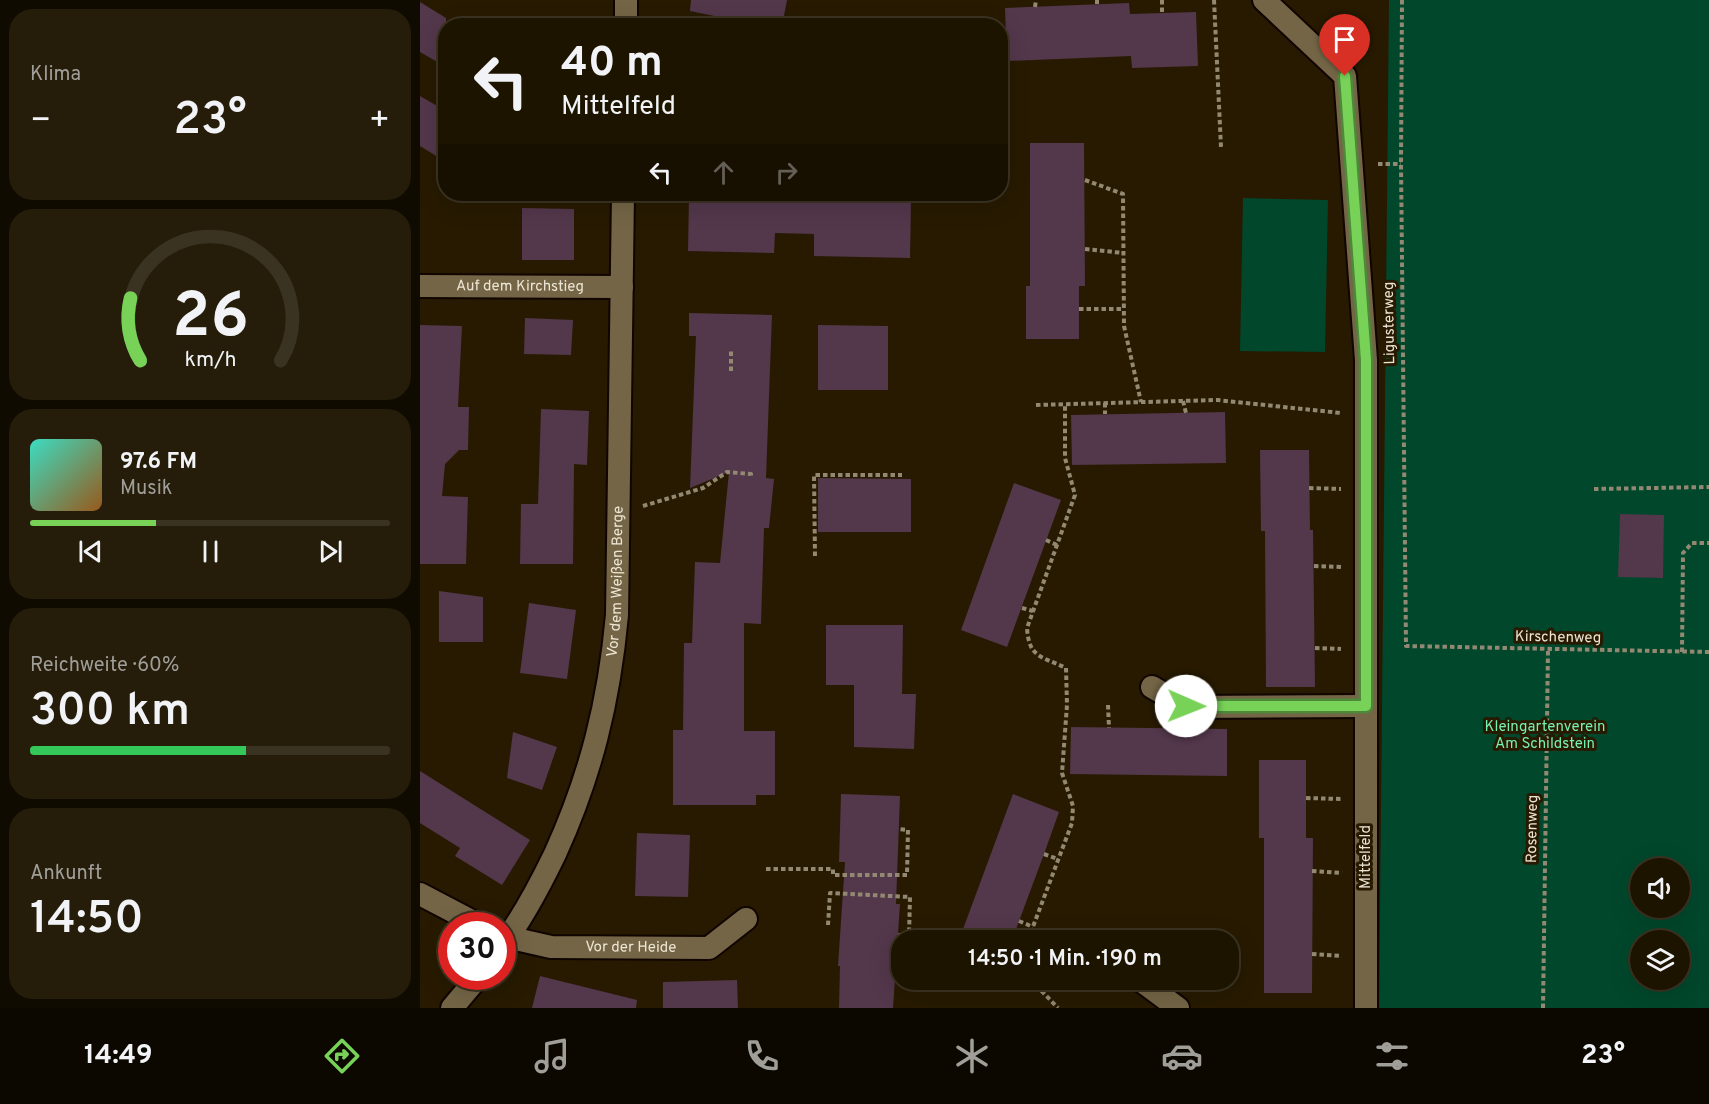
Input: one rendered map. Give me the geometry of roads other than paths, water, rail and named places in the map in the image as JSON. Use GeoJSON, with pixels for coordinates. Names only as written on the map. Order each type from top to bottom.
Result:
{"type":"FeatureCollection","features":[{"type":"Feature","properties":{"kind":"street"},"geometry":{"type":"LineString","coordinates":[[626,0],[626,18]]}},
{"type":"Feature","properties":{"kind":"street","name":"Mittelfeld"},"geometry":{"type":"LineString","coordinates":[[1264,0],[1345,76],[1366,360],[1366,1008]]}},
{"type":"Feature","properties":{"kind":"street","name":"Vor dem Weißen Berge"},"geometry":{"type":"LineString","coordinates":[[516,922],[541,883],[573,816],[595,749],[613,657],[617,615],[623,201]]}},
{"type":"Feature","properties":{"kind":"street","name":"Auf dem Kirchstieg"},"geometry":{"type":"LineString","coordinates":[[420,286],[622,287]]}},
{"type":"Feature","properties":{"kind":"street"},"geometry":{"type":"LineString","coordinates":[[1152,687],[1186,706],[1366,706]]}},
{"type":"Feature","properties":{"kind":"street"},"geometry":{"type":"LineString","coordinates":[[420,894],[454,912]]}},
{"type":"Feature","properties":{"kind":"street","name":"Vor der Heide"},"geometry":{"type":"LineString","coordinates":[[516,942],[551,947],[709,948],[746,919]]}},
{"type":"Feature","properties":{"kind":"street"},"geometry":{"type":"LineString","coordinates":[[452,1008],[467,990]]}},
{"type":"Feature","properties":{"kind":"street"},"geometry":{"type":"LineString","coordinates":[[1154,990],[1178,1008]]}},
{"type":"Feature","properties":{"kind":"park label","name":"Kleingartenverein Am Schildstein"},"geometry":{"type":"Point","coordinates":[1545,736]}}]}
